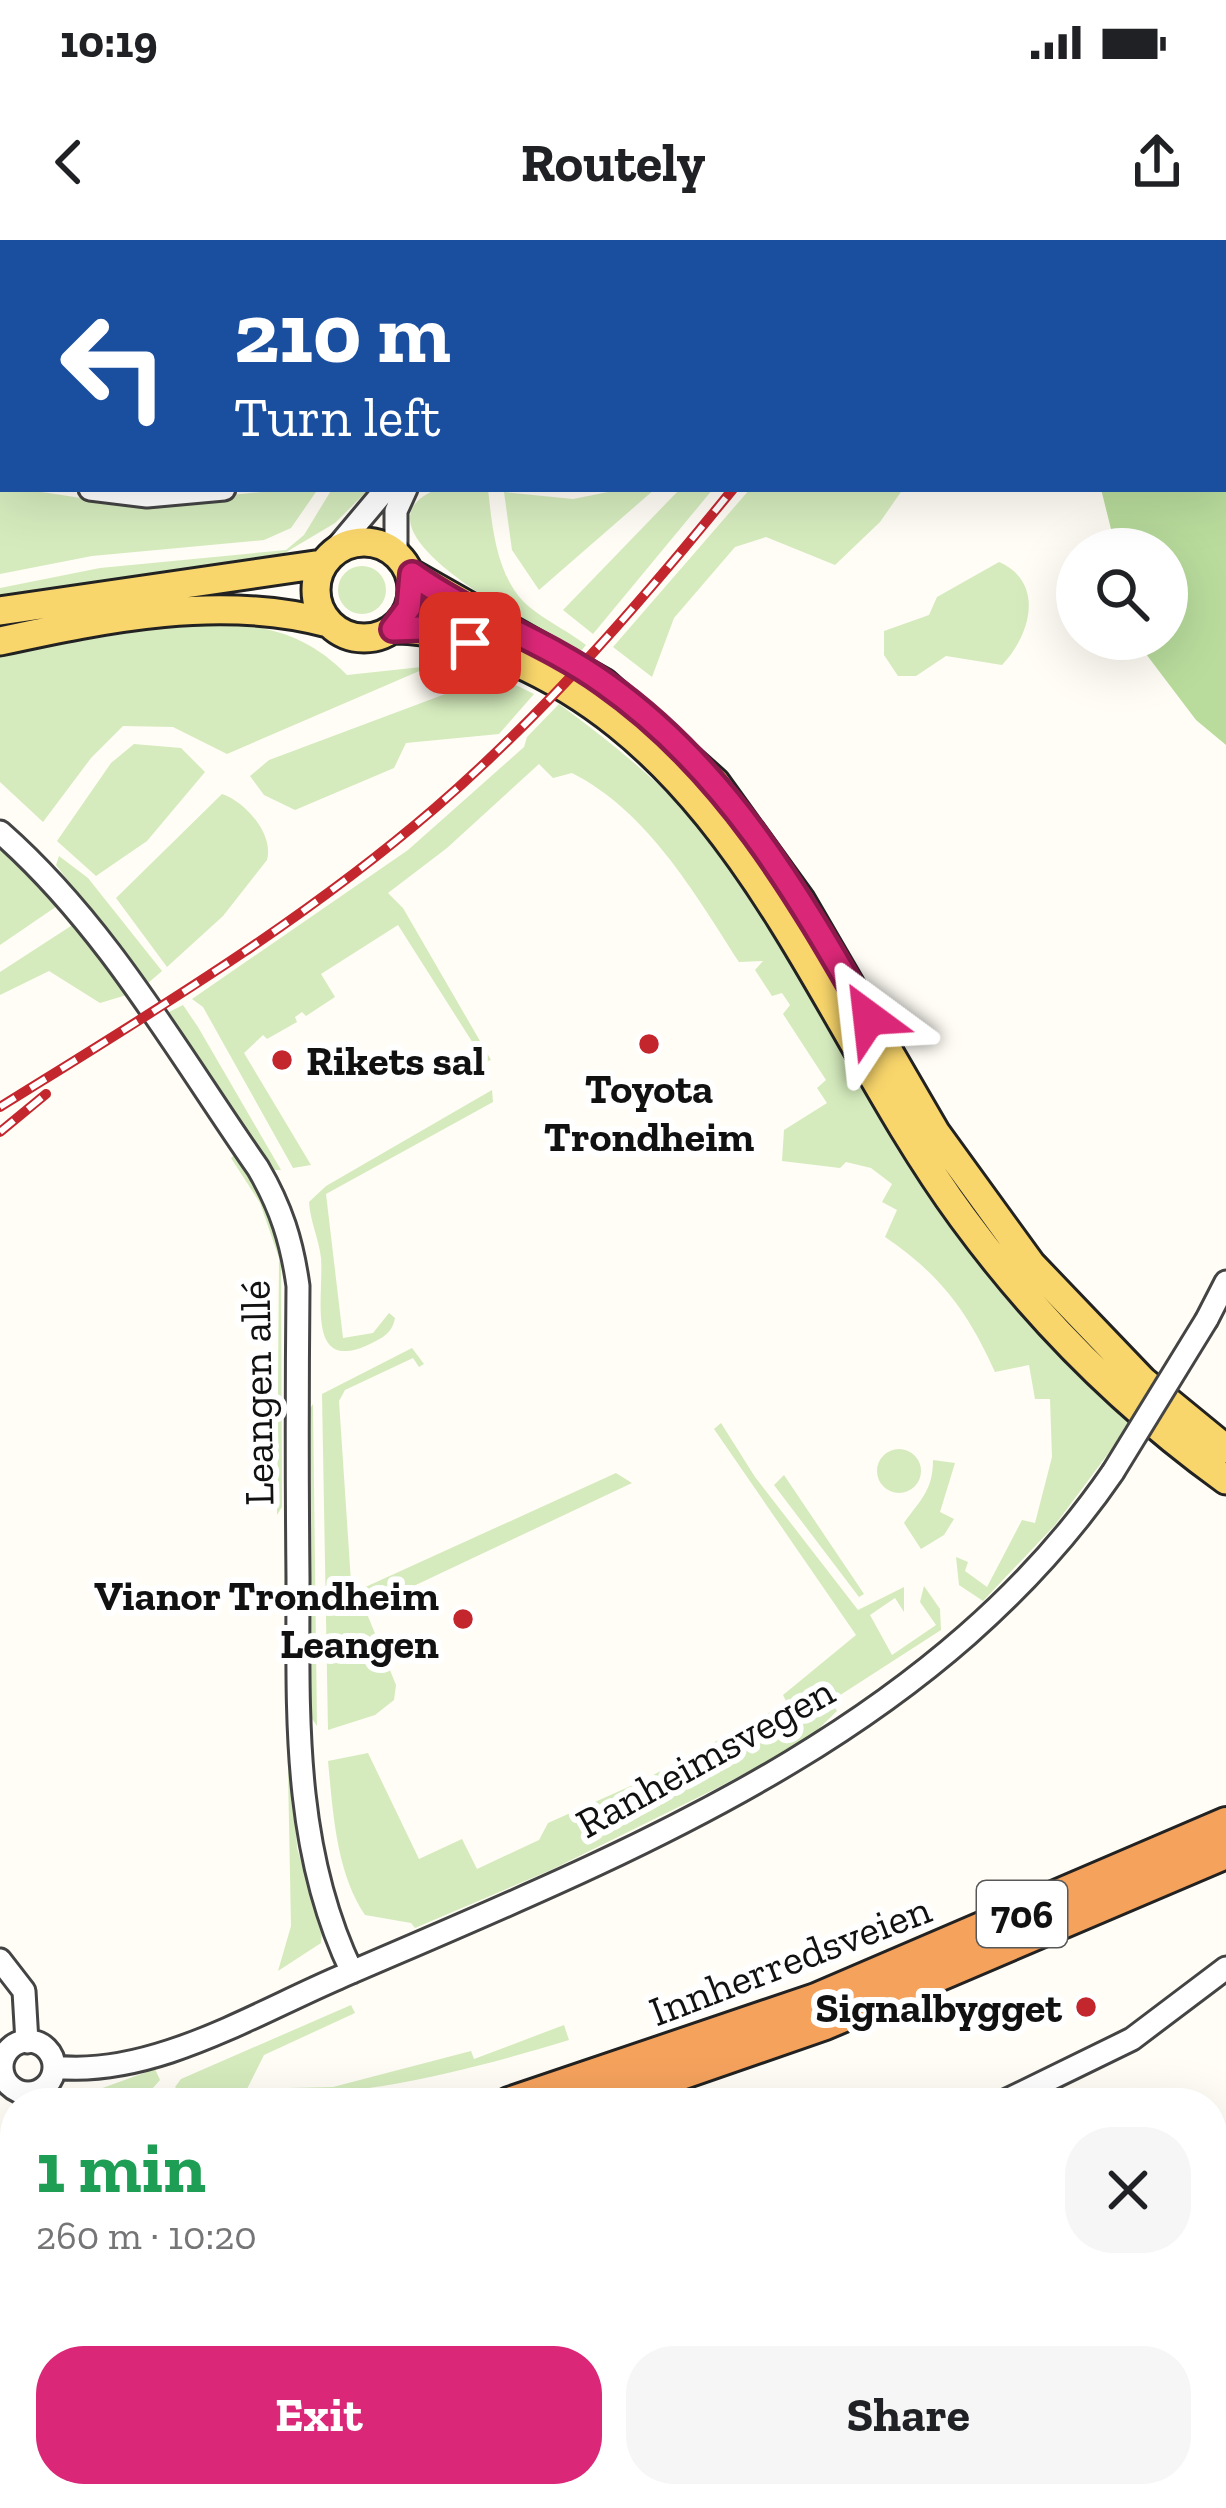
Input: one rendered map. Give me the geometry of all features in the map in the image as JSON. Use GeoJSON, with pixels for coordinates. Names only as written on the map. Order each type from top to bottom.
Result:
{"type":"FeatureCollection","features":[{"type":"Feature","properties":{"kind":"highway","name":"Innherredsveien"},"geometry":{"type":"LineString","coordinates":[[553,2088],[816,1999],[1226,1823]]}},
{"type":"Feature","properties":{"kind":"highway","name":"Innherredsveien"},"geometry":{"type":"LineString","coordinates":[[640,2088],[825,2024],[1226,1853]]}},
{"type":"Feature","properties":{"kind":"main road"},"geometry":{"type":"LineString","coordinates":[[0,611],[328,558],[358,541],[604,683],[715,782],[801,901],[936,1133],[1019,1248],[1143,1381],[1226,1449]]}},
{"type":"Feature","properties":{"kind":"main road"},"geometry":{"type":"LineString","coordinates":[[328,558],[315,594],[328,623]]}},
{"type":"Feature","properties":{"kind":"main road"},"geometry":{"type":"LineString","coordinates":[[393,629],[409,608],[404,564]]}},
{"type":"Feature","properties":{"kind":"main road"},"geometry":{"type":"LineString","coordinates":[[0,640],[186,610],[248,609],[328,623],[366,639],[393,629],[422,628],[530,668],[641,745],[693,796],[778,912],[962,1217],[1066,1342],[1127,1402],[1226,1480]]}},
{"type":"Feature","properties":{"kind":"street"},"geometry":{"type":"LineString","coordinates":[[115,492],[147,496],[191,492]]}},
{"type":"Feature","properties":{"kind":"street"},"geometry":{"type":"LineString","coordinates":[[328,558],[383,492]]}},
{"type":"Feature","properties":{"kind":"street"},"geometry":{"type":"LineString","coordinates":[[404,564],[396,511],[405,492]]}},
{"type":"Feature","properties":{"kind":"street","name":"Leangen allé"},"geometry":{"type":"LineString","coordinates":[[0,832],[62,888],[107,946],[258,1168],[278,1201],[293,1245],[298,1286],[298,1748],[305,1827],[336,1940],[352,1972]]}},
{"type":"Feature","properties":{"kind":"street","name":"Ranheimsvegen"},"geometry":{"type":"LineString","coordinates":[[54,2067],[92,2068],[163,2051],[491,1913],[720,1803],[833,1736],[972,1631],[1066,1534],[1113,1472],[1226,1282]]}},
{"type":"Feature","properties":{"kind":"street"},"geometry":{"type":"LineString","coordinates":[[0,1960],[24,1991],[27,2042]]}},
{"type":"Feature","properties":{"kind":"street"},"geometry":{"type":"LineString","coordinates":[[1032,2088],[1132,2039],[1226,1968]]}},
{"type":"Feature","properties":{"kind":"street"},"geometry":{"type":"LineString","coordinates":[[27,2042],[49,2052],[54,2067],[43,2088]]}},
{"type":"Feature","properties":{"kind":"street"},"geometry":{"type":"LineString","coordinates":[[2,2076],[7,2053],[27,2042]]}},
{"type":"Feature","properties":{"kind":"green space"},"geometry":{"type":"Polygon","coordinates":[[[0,492],[133,503],[316,492],[291,528],[264,540],[92,556],[0,574],[0,492]]]}},
{"type":"Feature","properties":{"kind":"green space"},"geometry":{"type":"Polygon","coordinates":[[[330,492],[366,492],[335,523],[278,557],[0,596],[0,588],[100,568],[286,550],[304,535],[330,492]]]}},
{"type":"Feature","properties":{"kind":"green space"},"geometry":{"type":"Polygon","coordinates":[[[433,492],[488,492],[497,548],[513,588],[536,612],[586,645],[581,651],[460,580],[430,554],[413,530],[413,507],[433,492]]]}},
{"type":"Feature","properties":{"kind":"green space"},"geometry":{"type":"Polygon","coordinates":[[[504,492],[573,499],[608,492],[652,492],[539,590],[512,550],[504,492]]]}},
{"type":"Feature","properties":{"kind":"green space"},"geometry":{"type":"Polygon","coordinates":[[[677,492],[711,492],[593,634],[563,610],[677,492]]]}},
{"type":"Feature","properties":{"kind":"green space"},"geometry":{"type":"Polygon","coordinates":[[[747,492],[901,492],[880,522],[835,565],[766,537],[735,547],[674,618],[652,677],[613,647],[747,492]]]}},
{"type":"Feature","properties":{"kind":"green space"},"geometry":{"type":"Polygon","coordinates":[[[1102,492],[1226,492],[1226,745],[1196,720],[1151,660],[1188,660],[1188,528],[1111,528],[1102,492]]]}},
{"type":"Feature","properties":{"kind":"green space"},"geometry":{"type":"Polygon","coordinates":[[[999,562],[1023,582],[1029,610],[1020,639],[1002,665],[946,656],[916,676],[898,676],[884,655],[884,631],[929,615],[937,597],[999,562]]]}},
{"type":"Feature","properties":{"kind":"green space"},"geometry":{"type":"Polygon","coordinates":[[[362,566],[379,573],[386,590],[379,607],[362,614],[345,607],[338,590],[345,573],[362,566]]]}},
{"type":"Feature","properties":{"kind":"green space"},"geometry":{"type":"Polygon","coordinates":[[[190,623],[275,631],[312,647],[347,675],[431,666],[227,754],[173,727],[123,726],[91,758],[43,822],[0,782],[0,654],[190,623]]]}},
{"type":"Feature","properties":{"kind":"green space"},"geometry":{"type":"Polygon","coordinates":[[[485,670],[534,694],[499,734],[406,743],[394,768],[295,810],[264,795],[250,776],[269,760],[472,684],[470,678],[485,670]]]}},
{"type":"Feature","properties":{"kind":"green space"},"geometry":{"type":"Polygon","coordinates":[[[559,704],[655,782],[718,852],[777,939],[883,1122],[935,1201],[1014,1301],[1131,1423],[1055,1525],[983,1601],[959,1585],[956,1557],[968,1562],[965,1571],[987,1587],[1022,1520],[1035,1523],[1052,1457],[1050,1399],[1035,1399],[1029,1365],[995,1372],[951,1296],[922,1265],[885,1237],[897,1210],[882,1202],[892,1184],[871,1168],[846,1162],[840,1168],[782,1161],[784,1130],[827,1103],[817,1088],[826,1080],[783,1014],[790,1005],[782,993],[772,996],[755,970],[763,961],[739,962],[667,856],[599,789],[572,773],[553,778],[539,764],[447,848],[388,893],[403,908],[491,1060],[485,1062],[398,925],[321,974],[335,997],[306,1016],[302,1012],[295,1017],[297,1022],[267,1039],[263,1035],[244,1053],[311,1165],[293,1168],[203,1007],[192,999],[408,850],[524,747],[527,737],[559,704]]]}},
{"type":"Feature","properties":{"kind":"green space"},"geometry":{"type":"Polygon","coordinates":[[[134,744],[181,748],[205,772],[147,841],[96,876],[57,841],[111,763],[134,744]]]}},
{"type":"Feature","properties":{"kind":"green space"},"geometry":{"type":"Polygon","coordinates":[[[222,794],[256,821],[266,840],[267,860],[223,916],[167,967],[116,898],[222,794]]]}},
{"type":"Feature","properties":{"kind":"green space"},"geometry":{"type":"Polygon","coordinates":[[[0,849],[60,904],[0,945],[0,849]]]}},
{"type":"Feature","properties":{"kind":"green space"},"geometry":{"type":"Polygon","coordinates":[[[59,856],[88,878],[162,971],[147,984],[56,865],[59,856]]]}},
{"type":"Feature","properties":{"kind":"green space"},"geometry":{"type":"Polygon","coordinates":[[[74,924],[130,994],[100,1003],[49,971],[0,995],[0,972],[74,924]]]}},
{"type":"Feature","properties":{"kind":"green space"},"geometry":{"type":"Polygon","coordinates":[[[183,1005],[281,1170],[270,1170],[165,1014],[183,1005]]]}},
{"type":"Feature","properties":{"kind":"green space"},"geometry":{"type":"Polygon","coordinates":[[[492,1090],[493,1102],[326,1194],[343,1338],[373,1333],[389,1313],[395,1318],[383,1337],[349,1351],[335,1349],[322,1327],[321,1258],[309,1202],[326,1186],[492,1090]]]}},
{"type":"Feature","properties":{"kind":"green space"},"geometry":{"type":"Polygon","coordinates":[[[236,1153],[270,1214],[281,1255],[282,1507],[277,1515],[279,1258],[260,1203],[231,1158],[236,1153]]]}},
{"type":"Feature","properties":{"kind":"green space"},"geometry":{"type":"Polygon","coordinates":[[[412,1348],[424,1364],[419,1367],[413,1358],[345,1390],[339,1401],[351,1582],[361,1589],[616,1473],[632,1483],[365,1609],[396,1685],[394,1700],[375,1715],[328,1730],[322,1394],[412,1348]]]}},
{"type":"Feature","properties":{"kind":"green space"},"geometry":{"type":"Polygon","coordinates":[[[313,1404],[317,1726],[308,1713],[307,1413],[313,1404]]]}},
{"type":"Feature","properties":{"kind":"green space"},"geometry":{"type":"Polygon","coordinates":[[[721,1423],[755,1477],[858,1610],[904,1587],[904,1612],[895,1598],[870,1615],[892,1655],[936,1625],[920,1602],[924,1586],[940,1609],[941,1630],[831,1701],[837,1711],[806,1741],[715,1789],[551,1870],[415,1928],[411,1923],[365,1915],[342,1861],[328,1761],[368,1753],[419,1859],[462,1839],[477,1869],[539,1840],[548,1823],[644,1780],[787,1703],[783,1695],[856,1635],[714,1429],[721,1423]]]}},
{"type":"Feature","properties":{"kind":"green space"},"geometry":{"type":"Polygon","coordinates":[[[899,1449],[915,1455],[921,1471],[915,1487],[899,1493],[883,1487],[877,1471],[883,1455],[899,1449]]]}},
{"type":"Feature","properties":{"kind":"green space"},"geometry":{"type":"Polygon","coordinates":[[[933,1460],[955,1463],[940,1512],[954,1519],[944,1535],[921,1549],[904,1523],[928,1487],[933,1460]]]}},
{"type":"Feature","properties":{"kind":"green space"},"geometry":{"type":"Polygon","coordinates":[[[784,1475],[864,1594],[859,1597],[774,1485],[784,1475]]]}},
{"type":"Feature","properties":{"kind":"green space"},"geometry":{"type":"Polygon","coordinates":[[[284,1565],[297,1848],[322,1929],[321,1943],[278,1971],[291,1926],[284,1565]]]}},
{"type":"Feature","properties":{"kind":"green space"},"geometry":{"type":"Polygon","coordinates":[[[351,2005],[355,2013],[264,2055],[248,2088],[176,2088],[181,2079],[351,2005]]]}},
{"type":"Feature","properties":{"kind":"green space"},"geometry":{"type":"Polygon","coordinates":[[[564,2025],[569,2040],[472,2067],[379,2086],[290,2088],[333,2087],[471,2051],[474,2059],[564,2025]]]}},
{"type":"Feature","properties":{"kind":"green space"},"geometry":{"type":"Polygon","coordinates":[[[155,2069],[160,2080],[153,2088],[102,2088],[155,2069]]]}},
{"type":"Feature","properties":{"kind":"railway"},"geometry":{"type":"LineString","coordinates":[[0,1107],[278,928],[435,808],[591,655],[730,492]]}},
{"type":"Feature","properties":{"kind":"railway"},"geometry":{"type":"LineString","coordinates":[[0,1132],[46,1094]]}},
{"type":"Feature","properties":{"kind":"place","name":"Toyota Trondheim"},"geometry":{"type":"Point","coordinates":[649,1044]}},
{"type":"Feature","properties":{"kind":"place","name":"Rikets sal"},"geometry":{"type":"Point","coordinates":[282,1060]}},
{"type":"Feature","properties":{"kind":"place","name":"Vianor Trondheim Leangen"},"geometry":{"type":"Point","coordinates":[463,1619]}},
{"type":"Feature","properties":{"kind":"place","name":"Signalbygget"},"geometry":{"type":"Point","coordinates":[1086,2007]}},
{"type":"Feature","properties":{"kind":"route"},"geometry":{"type":"LineString","coordinates":[[470,643],[422,628],[393,629],[409,608],[412,574],[546,646],[661,728],[715,782],[764,844],[869,1018]]}}]}
